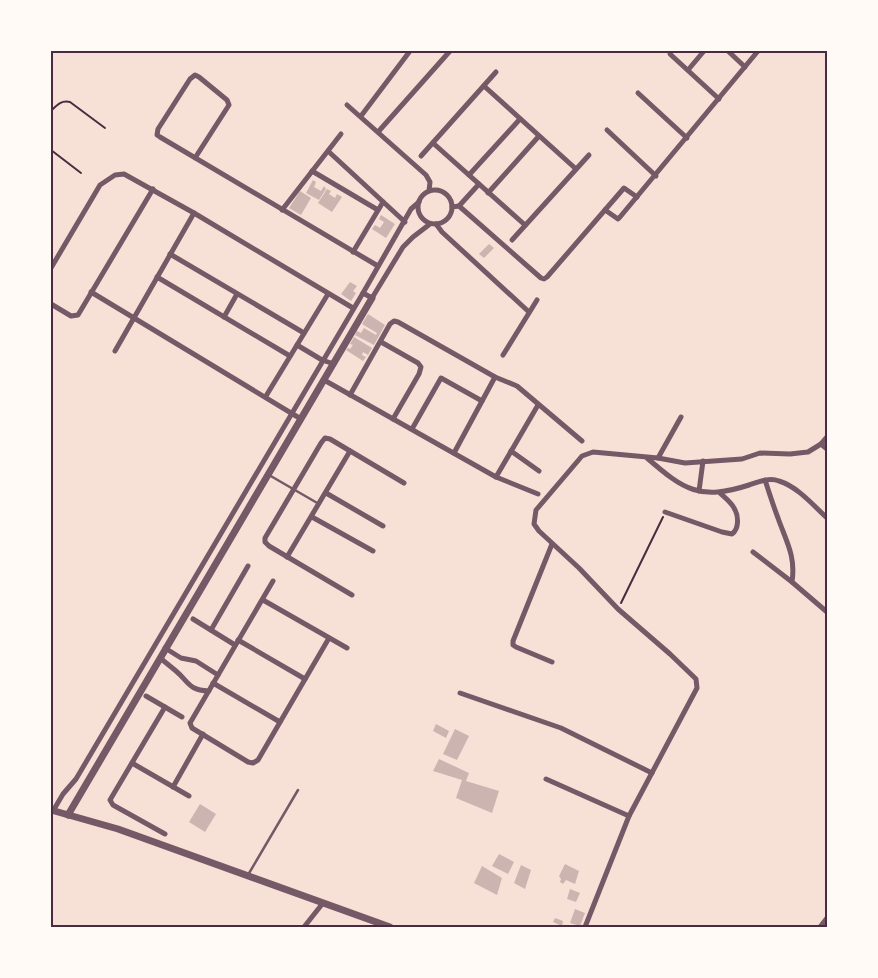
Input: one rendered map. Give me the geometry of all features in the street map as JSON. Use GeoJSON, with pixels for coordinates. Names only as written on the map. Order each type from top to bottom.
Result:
{"type":"FeatureCollection","features":[{"type":"Feature","properties":{"kind":"street"},"geometry":{"type":"LineString","coordinates":[[361,116],[410,51]]}},
{"type":"Feature","properties":{"kind":"street"},"geometry":{"type":"LineString","coordinates":[[688,70],[704,51]]}},
{"type":"Feature","properties":{"kind":"street"},"geometry":{"type":"LineString","coordinates":[[728,51],[745,67]]}},
{"type":"Feature","properties":{"kind":"street"},"geometry":{"type":"LineString","coordinates":[[605,210],[618,220],[758,51]]}},
{"type":"Feature","properties":{"kind":"street"},"geometry":{"type":"LineString","coordinates":[[378,132],[449,52]]}},
{"type":"Feature","properties":{"kind":"street"},"geometry":{"type":"LineString","coordinates":[[670,54],[719,99]]}},
{"type":"Feature","properties":{"kind":"street"},"geometry":{"type":"LineString","coordinates":[[421,156],[496,72]]}},
{"type":"Feature","properties":{"kind":"street"},"geometry":{"type":"LineString","coordinates":[[194,158],[229,105],[227,100],[199,77],[195,76],[190,79],[156,132],[158,136],[194,158],[353,252],[378,266]]}},
{"type":"Feature","properties":{"kind":"street"},"geometry":{"type":"LineString","coordinates":[[484,86],[576,169]]}},
{"type":"Feature","properties":{"kind":"street"},"geometry":{"type":"LineString","coordinates":[[638,93],[687,138]]}},
{"type":"Feature","properties":{"kind":"street"},"geometry":{"type":"LineString","coordinates":[[347,105],[426,174],[430,182],[430,191]]}},
{"type":"Feature","properties":{"kind":"street"},"geometry":{"type":"LineString","coordinates":[[469,175],[520,119]]}},
{"type":"Feature","properties":{"kind":"street"},"geometry":{"type":"LineString","coordinates":[[607,130],[656,176]]}},
{"type":"Feature","properties":{"kind":"street"},"geometry":{"type":"LineString","coordinates":[[282,210],[341,134]]}},
{"type":"Feature","properties":{"kind":"street"},"geometry":{"type":"LineString","coordinates":[[488,193],[539,136]]}},
{"type":"Feature","properties":{"kind":"street"},"geometry":{"type":"LineString","coordinates":[[433,143],[525,225]]}},
{"type":"Feature","properties":{"kind":"street"},"geometry":{"type":"LineString","coordinates":[[328,151],[405,222]]}},
{"type":"Feature","properties":{"kind":"street"},"geometry":{"type":"LineString","coordinates":[[512,240],[589,155]]}},
{"type":"Feature","properties":{"kind":"street"},"geometry":{"type":"LineString","coordinates":[[312,171],[378,210]]}},
{"type":"Feature","properties":{"kind":"street"},"geometry":{"type":"LineString","coordinates":[[51,268],[97,189],[103,182],[115,175],[124,174],[153,189],[353,308]]}},
{"type":"Feature","properties":{"kind":"street"},"geometry":{"type":"LineString","coordinates":[[452,207],[459,206],[479,184]]}},
{"type":"Feature","properties":{"kind":"street"},"geometry":{"type":"LineString","coordinates":[[459,206],[544,279],[624,188],[638,197]]}},
{"type":"Feature","properties":{"kind":"street"},"geometry":{"type":"LineString","coordinates":[[51,304],[71,316],[76,316],[153,189]]}},
{"type":"Feature","properties":{"kind":"street"},"geometry":{"type":"LineString","coordinates":[[68,815],[403,247],[412,237],[449,217],[452,207],[451,202],[440,191],[430,191],[421,197],[412,209],[76,779],[52,810],[68,815],[118,829],[390,927]]}},
{"type":"Feature","properties":{"kind":"street"},"geometry":{"type":"LineString","coordinates":[[353,252],[383,202]]}},
{"type":"Feature","properties":{"kind":"street"},"geometry":{"type":"LineString","coordinates":[[419,202],[421,217],[433,224],[529,312]]}},
{"type":"Feature","properties":{"kind":"street"},"geometry":{"type":"LineString","coordinates":[[115,351],[194,213]]}},
{"type":"Feature","properties":{"kind":"street"},"geometry":{"type":"LineString","coordinates":[[170,254],[304,333]]}},
{"type":"Feature","properties":{"kind":"street"},"geometry":{"type":"LineString","coordinates":[[157,277],[290,356]]}},
{"type":"Feature","properties":{"kind":"street"},"geometry":{"type":"LineString","coordinates":[[91,292],[266,396],[301,419]]}},
{"type":"Feature","properties":{"kind":"street"},"geometry":{"type":"LineString","coordinates":[[363,293],[372,298]]}},
{"type":"Feature","properties":{"kind":"street"},"geometry":{"type":"LineString","coordinates":[[224,318],[238,294]]}},
{"type":"Feature","properties":{"kind":"street"},"geometry":{"type":"LineString","coordinates":[[266,396],[328,294]]}},
{"type":"Feature","properties":{"kind":"street"},"geometry":{"type":"LineString","coordinates":[[503,355],[537,300]]}},
{"type":"Feature","properties":{"kind":"street"},"geometry":{"type":"LineString","coordinates":[[350,395],[390,324],[394,321],[495,377],[517,386],[582,441]]}},
{"type":"Feature","properties":{"kind":"street"},"geometry":{"type":"LineString","coordinates":[[381,342],[418,363],[421,367],[419,374],[393,419]]}},
{"type":"Feature","properties":{"kind":"street"},"geometry":{"type":"LineString","coordinates":[[297,345],[322,360],[334,364]]}},
{"type":"Feature","properties":{"kind":"street"},"geometry":{"type":"LineString","coordinates":[[454,453],[495,377]]}},
{"type":"Feature","properties":{"kind":"street"},"geometry":{"type":"LineString","coordinates":[[412,429],[441,378],[482,401]]}},
{"type":"Feature","properties":{"kind":"street"},"geometry":{"type":"LineString","coordinates":[[324,380],[496,477],[538,494]]}},
{"type":"Feature","properties":{"kind":"street"},"geometry":{"type":"LineString","coordinates":[[496,477],[538,405]]}},
{"type":"Feature","properties":{"kind":"street"},"geometry":{"type":"LineString","coordinates":[[658,458],[681,417]]}},
{"type":"Feature","properties":{"kind":"street"},"geometry":{"type":"LineString","coordinates":[[585,927],[628,816],[698,684],[696,679],[670,654],[618,609],[579,568],[539,532],[534,524],[536,510],[582,456],[593,452],[658,458],[685,463],[742,459],[760,453],[790,454],[808,452],[821,444],[827,437]]}},
{"type":"Feature","properties":{"kind":"street"},"geometry":{"type":"LineString","coordinates":[[352,595],[269,546],[265,540],[293,489],[324,439],[330,439],[404,483]]}},
{"type":"Feature","properties":{"kind":"street"},"geometry":{"type":"LineString","coordinates":[[821,444],[827,449]]}},
{"type":"Feature","properties":{"kind":"street"},"geometry":{"type":"LineString","coordinates":[[288,557],[350,451]]}},
{"type":"Feature","properties":{"kind":"street"},"geometry":{"type":"LineString","coordinates":[[511,451],[539,471]]}},
{"type":"Feature","properties":{"kind":"street"},"geometry":{"type":"LineString","coordinates":[[647,458],[685,488],[699,491],[720,493],[765,480],[777,480],[795,490],[827,518]]}},
{"type":"Feature","properties":{"kind":"street"},"geometry":{"type":"LineString","coordinates":[[699,491],[704,461]]}},
{"type":"Feature","properties":{"kind":"street"},"geometry":{"type":"LineString","coordinates":[[765,480],[791,552],[794,568],[792,582]]}},
{"type":"Feature","properties":{"kind":"street"},"geometry":{"type":"LineString","coordinates":[[326,493],[383,526]]}},
{"type":"Feature","properties":{"kind":"street"},"geometry":{"type":"LineString","coordinates":[[665,512],[732,534],[738,527],[735,508],[720,493]]}},
{"type":"Feature","properties":{"kind":"street"},"geometry":{"type":"LineString","coordinates":[[312,516],[372,551]]}},
{"type":"Feature","properties":{"kind":"street"},"geometry":{"type":"LineString","coordinates":[[552,544],[512,641],[516,647],[552,662]]}},
{"type":"Feature","properties":{"kind":"street"},"geometry":{"type":"LineString","coordinates":[[753,552],[827,612]]}},
{"type":"Feature","properties":{"kind":"street"},"geometry":{"type":"LineString","coordinates":[[211,630],[248,566]]}},
{"type":"Feature","properties":{"kind":"street"},"geometry":{"type":"LineString","coordinates":[[273,581],[190,723],[192,728],[248,762],[258,760],[329,638]]}},
{"type":"Feature","properties":{"kind":"street"},"geometry":{"type":"LineString","coordinates":[[263,600],[347,648]]}},
{"type":"Feature","properties":{"kind":"street"},"geometry":{"type":"LineString","coordinates":[[193,619],[305,679]]}},
{"type":"Feature","properties":{"kind":"street"},"geometry":{"type":"LineString","coordinates":[[166,648],[181,658],[196,661],[218,675]]}},
{"type":"Feature","properties":{"kind":"street"},"geometry":{"type":"LineString","coordinates":[[160,658],[187,683],[198,690],[209,691]]}},
{"type":"Feature","properties":{"kind":"street"},"geometry":{"type":"LineString","coordinates":[[213,683],[280,722]]}},
{"type":"Feature","properties":{"kind":"street"},"geometry":{"type":"LineString","coordinates":[[460,693],[561,728],[652,773]]}},
{"type":"Feature","properties":{"kind":"street"},"geometry":{"type":"LineString","coordinates":[[146,696],[182,717]]}},
{"type":"Feature","properties":{"kind":"street"},"geometry":{"type":"LineString","coordinates":[[165,707],[110,801],[128,814],[165,834]]}},
{"type":"Feature","properties":{"kind":"street"},"geometry":{"type":"LineString","coordinates":[[173,787],[203,734]]}},
{"type":"Feature","properties":{"kind":"street"},"geometry":{"type":"LineString","coordinates":[[132,763],[189,796]]}},
{"type":"Feature","properties":{"kind":"street"},"geometry":{"type":"LineString","coordinates":[[546,779],[628,816]]}},
{"type":"Feature","properties":{"kind":"street"},"geometry":{"type":"LineString","coordinates":[[304,927],[323,903]]}},
{"type":"Feature","properties":{"kind":"street"},"geometry":{"type":"LineString","coordinates":[[820,927],[827,918]]}},
{"type":"Feature","properties":{"kind":"lane"},"geometry":{"type":"LineString","coordinates":[[268,474],[318,504]]}},
{"type":"Feature","properties":{"kind":"lane"},"geometry":{"type":"LineString","coordinates":[[247,876],[298,790]]}},
{"type":"Feature","properties":{"kind":"path"},"geometry":{"type":"LineString","coordinates":[[51,111],[60,102],[70,102],[104,128]]}},
{"type":"Feature","properties":{"kind":"path"},"geometry":{"type":"LineString","coordinates":[[51,150],[81,173]]}},
{"type":"Feature","properties":{"kind":"path"},"geometry":{"type":"LineString","coordinates":[[618,609],[665,512]]}},
{"type":"Feature","properties":{"kind":"building"},"geometry":{"type":"Polygon","coordinates":[[[313,180],[316,182],[314,187],[321,191],[324,186],[326,189],[319,200],[306,193],[313,180]]]}},
{"type":"Feature","properties":{"kind":"building"},"geometry":{"type":"Polygon","coordinates":[[[327,189],[331,191],[329,194],[335,198],[337,194],[342,197],[332,212],[318,203],[327,189]]]}},
{"type":"Feature","properties":{"kind":"building"},"geometry":{"type":"Polygon","coordinates":[[[300,191],[311,198],[301,215],[289,208],[300,191]]]}},
{"type":"Feature","properties":{"kind":"building"},"geometry":{"type":"Polygon","coordinates":[[[381,215],[395,224],[386,238],[372,229],[375,225],[380,228],[384,222],[379,219],[381,215]]]}},
{"type":"Feature","properties":{"kind":"building"},"geometry":{"type":"Polygon","coordinates":[[[489,244],[494,248],[484,258],[479,254],[489,244]]]}},
{"type":"Feature","properties":{"kind":"building"},"geometry":{"type":"Polygon","coordinates":[[[350,282],[357,286],[353,291],[356,293],[351,301],[341,294],[350,282]]]}},
{"type":"Feature","properties":{"kind":"building"},"geometry":{"type":"Polygon","coordinates":[[[368,314],[385,325],[374,345],[355,335],[357,331],[361,333],[364,328],[376,335],[377,333],[362,324],[368,314]]]}},
{"type":"Feature","properties":{"kind":"building"},"geometry":{"type":"Polygon","coordinates":[[[354,337],[372,348],[368,355],[363,352],[362,355],[366,357],[363,361],[346,350],[350,349],[353,345],[350,344],[354,337]]]}},
{"type":"Feature","properties":{"kind":"building"},"geometry":{"type":"Polygon","coordinates":[[[436,724],[449,731],[446,738],[433,731],[436,724]]]}},
{"type":"Feature","properties":{"kind":"building"},"geometry":{"type":"Polygon","coordinates":[[[455,729],[469,736],[457,760],[443,754],[455,729]]]}},
{"type":"Feature","properties":{"kind":"building"},"geometry":{"type":"Polygon","coordinates":[[[439,759],[469,773],[466,781],[499,791],[492,813],[456,798],[462,780],[433,771],[439,759]]]}},
{"type":"Feature","properties":{"kind":"building"},"geometry":{"type":"Polygon","coordinates":[[[200,804],[216,814],[205,832],[189,822],[200,804]]]}},
{"type":"Feature","properties":{"kind":"building"},"geometry":{"type":"Polygon","coordinates":[[[499,854],[514,862],[508,874],[492,866],[499,854]]]}},
{"type":"Feature","properties":{"kind":"building"},"geometry":{"type":"Polygon","coordinates":[[[565,864],[579,871],[575,884],[566,880],[563,884],[560,882],[559,876],[565,864]]]}},
{"type":"Feature","properties":{"kind":"building"},"geometry":{"type":"Polygon","coordinates":[[[521,865],[531,870],[525,889],[514,883],[521,865]]]}},
{"type":"Feature","properties":{"kind":"building"},"geometry":{"type":"Polygon","coordinates":[[[482,866],[502,878],[497,895],[474,883],[482,866]]]}},
{"type":"Feature","properties":{"kind":"building"},"geometry":{"type":"Polygon","coordinates":[[[570,889],[580,893],[576,902],[567,899],[570,889]]]}},
{"type":"Feature","properties":{"kind":"building"},"geometry":{"type":"Polygon","coordinates":[[[575,909],[585,913],[580,926],[570,923],[575,909]]]}},
{"type":"Feature","properties":{"kind":"building"},"geometry":{"type":"Polygon","coordinates":[[[555,918],[563,921],[562,926],[553,922],[555,918]]]}}]}
